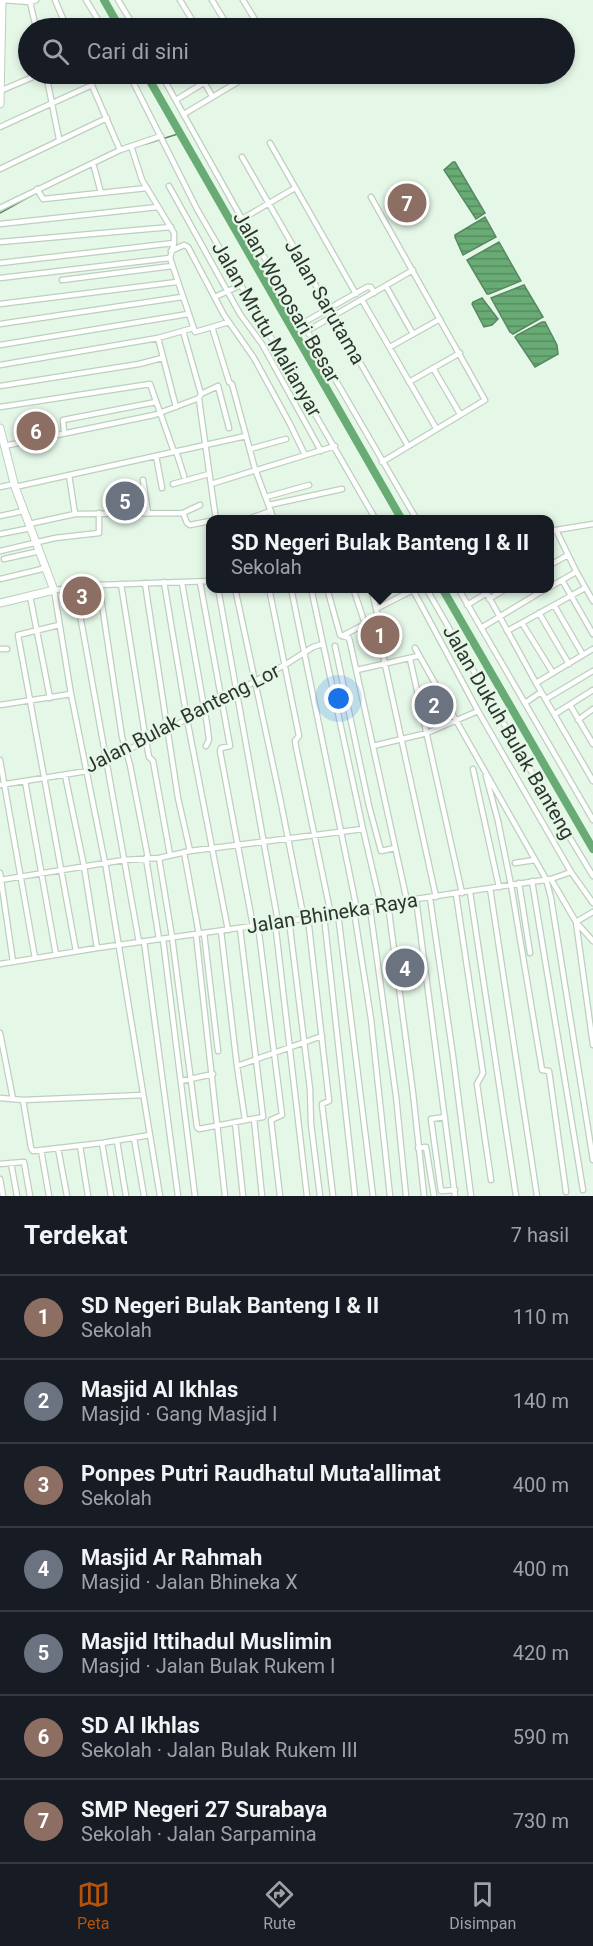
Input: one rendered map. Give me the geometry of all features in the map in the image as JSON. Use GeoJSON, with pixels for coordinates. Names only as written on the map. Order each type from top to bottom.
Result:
{"type":"FeatureCollection","features":[{"type":"Feature","properties":{"kind":"street"},"geometry":{"type":"LineString","coordinates":[[0,104],[2,0],[30,2],[36,0]]}},
{"type":"Feature","properties":{"kind":"street"},"geometry":{"type":"LineString","coordinates":[[55,0],[63,18]]}},
{"type":"Feature","properties":{"kind":"street"},"geometry":{"type":"LineString","coordinates":[[86,0],[97,18]]}},
{"type":"Feature","properties":{"kind":"street"},"geometry":{"type":"LineString","coordinates":[[118,0],[129,18]]}},
{"type":"Feature","properties":{"kind":"street"},"geometry":{"type":"LineString","coordinates":[[180,0],[191,18]]}},
{"type":"Feature","properties":{"kind":"street"},"geometry":{"type":"LineString","coordinates":[[212,0],[223,18]]}},
{"type":"Feature","properties":{"kind":"street"},"geometry":{"type":"LineString","coordinates":[[243,0],[254,18]]}},
{"type":"Feature","properties":{"kind":"street"},"geometry":{"type":"LineString","coordinates":[[30,2],[34,18]]}},
{"type":"Feature","properties":{"kind":"street"},"geometry":{"type":"LineString","coordinates":[[0,91],[18,83]]}},
{"type":"Feature","properties":{"kind":"street"},"geometry":{"type":"LineString","coordinates":[[48,84],[60,139]]}},
{"type":"Feature","properties":{"kind":"street","name":"Jalan Mrutu Malianyar"},"geometry":{"type":"LineString","coordinates":[[134,84],[196,209],[374,515]]}},
{"type":"Feature","properties":{"kind":"street","name":"Jalan Wonosari Besar"},"geometry":{"type":"LineString","coordinates":[[167,84],[242,219],[415,515]]}},
{"type":"Feature","properties":{"kind":"street"},"geometry":{"type":"LineString","coordinates":[[176,100],[201,84]]}},
{"type":"Feature","properties":{"kind":"street"},"geometry":{"type":"LineString","coordinates":[[205,84],[212,96]]}},
{"type":"Feature","properties":{"kind":"street"},"geometry":{"type":"LineString","coordinates":[[183,114],[233,84]]}},
{"type":"Feature","properties":{"kind":"street"},"geometry":{"type":"LineString","coordinates":[[0,127],[92,85],[120,150]]}},
{"type":"Feature","properties":{"kind":"street"},"geometry":{"type":"LineString","coordinates":[[0,169],[106,118]]}},
{"type":"Feature","properties":{"kind":"street"},"geometry":{"type":"LineString","coordinates":[[0,208],[120,150],[162,139]]}},
{"type":"Feature","properties":{"kind":"street"},"geometry":{"type":"LineString","coordinates":[[270,143],[356,294]]}},
{"type":"Feature","properties":{"kind":"street"},"geometry":{"type":"LineString","coordinates":[[132,147],[140,175],[171,227],[174,243],[170,258],[193,328],[196,332],[229,322]]}},
{"type":"Feature","properties":{"kind":"street","name":"Jalan Sarutama"},"geometry":{"type":"LineString","coordinates":[[242,157],[408,446]]}},
{"type":"Feature","properties":{"kind":"street"},"geometry":{"type":"LineString","coordinates":[[93,163],[101,193]]}},
{"type":"Feature","properties":{"kind":"street"},"geometry":{"type":"LineString","coordinates":[[169,186],[240,314],[262,344],[321,451]]}},
{"type":"Feature","properties":{"kind":"street"},"geometry":{"type":"LineString","coordinates":[[38,191],[43,199],[147,188]]}},
{"type":"Feature","properties":{"kind":"street"},"geometry":{"type":"LineString","coordinates":[[242,219],[295,188]]}},
{"type":"Feature","properties":{"kind":"street"},"geometry":{"type":"LineString","coordinates":[[371,196],[485,399],[382,462]]}},
{"type":"Feature","properties":{"kind":"street"},"geometry":{"type":"LineString","coordinates":[[0,224],[158,207]]}},
{"type":"Feature","properties":{"kind":"street"},"geometry":{"type":"LineString","coordinates":[[0,242],[171,227]]}},
{"type":"Feature","properties":{"kind":"street"},"geometry":{"type":"LineString","coordinates":[[0,262],[174,243]]}},
{"type":"Feature","properties":{"kind":"street"},"geometry":{"type":"LineString","coordinates":[[171,251],[187,246],[229,322],[254,358],[305,456]]}},
{"type":"Feature","properties":{"kind":"street"},"geometry":{"type":"LineString","coordinates":[[0,278],[170,258]]}},
{"type":"Feature","properties":{"kind":"street"},"geometry":{"type":"LineString","coordinates":[[62,280],[172,266]]}},
{"type":"Feature","properties":{"kind":"street"},"geometry":{"type":"LineString","coordinates":[[308,331],[413,270]]}},
{"type":"Feature","properties":{"kind":"street"},"geometry":{"type":"LineString","coordinates":[[0,304],[177,282]]}},
{"type":"Feature","properties":{"kind":"street"},"geometry":{"type":"LineString","coordinates":[[215,297],[241,285]]}},
{"type":"Feature","properties":{"kind":"street"},"geometry":{"type":"LineString","coordinates":[[303,323],[369,286],[374,293]]}},
{"type":"Feature","properties":{"kind":"street"},"geometry":{"type":"LineString","coordinates":[[386,286],[413,334]]}},
{"type":"Feature","properties":{"kind":"street"},"geometry":{"type":"LineString","coordinates":[[0,324],[182,297]]}},
{"type":"Feature","properties":{"kind":"street"},"geometry":{"type":"LineString","coordinates":[[362,300],[436,428]]}},
{"type":"Feature","properties":{"kind":"street"},"geometry":{"type":"LineString","coordinates":[[342,302],[346,309]]}},
{"type":"Feature","properties":{"kind":"street"},"geometry":{"type":"LineString","coordinates":[[0,345],[188,314]]}},
{"type":"Feature","properties":{"kind":"street"},"geometry":{"type":"LineString","coordinates":[[390,347],[440,319]]}},
{"type":"Feature","properties":{"kind":"street"},"geometry":{"type":"LineString","coordinates":[[212,327],[229,382],[232,384],[255,469],[273,515]]}},
{"type":"Feature","properties":{"kind":"street"},"geometry":{"type":"LineString","coordinates":[[0,364],[158,338],[193,328]]}},
{"type":"Feature","properties":{"kind":"street"},"geometry":{"type":"LineString","coordinates":[[183,331],[200,396],[215,515]]}},
{"type":"Feature","properties":{"kind":"street"},"geometry":{"type":"LineString","coordinates":[[158,338],[176,407]]}},
{"type":"Feature","properties":{"kind":"street"},"geometry":{"type":"LineString","coordinates":[[409,382],[460,352]]}},
{"type":"Feature","properties":{"kind":"street"},"geometry":{"type":"LineString","coordinates":[[0,386],[139,364],[162,358]]}},
{"type":"Feature","properties":{"kind":"street"},"geometry":{"type":"LineString","coordinates":[[433,368],[460,414]]}},
{"type":"Feature","properties":{"kind":"street"},"geometry":{"type":"LineString","coordinates":[[3,450],[160,413],[229,382]]}},
{"type":"Feature","properties":{"kind":"street"},"geometry":{"type":"LineString","coordinates":[[0,406],[150,384],[184,476]]}},
{"type":"Feature","properties":{"kind":"street"},"geometry":{"type":"LineString","coordinates":[[218,387],[229,428]]}},
{"type":"Feature","properties":{"kind":"street"},"geometry":{"type":"LineString","coordinates":[[64,434],[63,420],[156,402]]}},
{"type":"Feature","properties":{"kind":"street"},"geometry":{"type":"LineString","coordinates":[[0,428],[3,450],[23,511],[53,588],[71,694],[106,865],[160,1196]]}},
{"type":"Feature","properties":{"kind":"street"},"geometry":{"type":"LineString","coordinates":[[0,487],[69,475],[246,435]]}},
{"type":"Feature","properties":{"kind":"street"},"geometry":{"type":"LineString","coordinates":[[250,449],[286,439]]}},
{"type":"Feature","properties":{"kind":"street"},"geometry":{"type":"LineString","coordinates":[[211,483],[335,446]]}},
{"type":"Feature","properties":{"kind":"street"},"geometry":{"type":"LineString","coordinates":[[156,456],[162,488]]}},
{"type":"Feature","properties":{"kind":"street"},"geometry":{"type":"LineString","coordinates":[[173,484],[210,474]]}},
{"type":"Feature","properties":{"kind":"street"},"geometry":{"type":"LineString","coordinates":[[69,475],[75,514]]}},
{"type":"Feature","properties":{"kind":"street"},"geometry":{"type":"LineString","coordinates":[[143,480],[148,513]]}},
{"type":"Feature","properties":{"kind":"street"},"geometry":{"type":"LineString","coordinates":[[266,497],[309,485]]}},
{"type":"Feature","properties":{"kind":"street"},"geometry":{"type":"LineString","coordinates":[[256,515],[270,508],[342,489]]}},
{"type":"Feature","properties":{"kind":"street"},"geometry":{"type":"LineString","coordinates":[[0,534],[75,514],[183,513],[200,505]]}},
{"type":"Feature","properties":{"kind":"street"},"geometry":{"type":"LineString","coordinates":[[0,516],[23,511]]}},
{"type":"Feature","properties":{"kind":"street"},"geometry":{"type":"LineString","coordinates":[[0,550],[55,538],[99,533],[99,513]]}},
{"type":"Feature","properties":{"kind":"street"},"geometry":{"type":"LineString","coordinates":[[183,513],[190,525],[206,522]]}},
{"type":"Feature","properties":{"kind":"street"},"geometry":{"type":"LineString","coordinates":[[593,524],[556,530],[593,601]]}},
{"type":"Feature","properties":{"kind":"street"},"geometry":{"type":"LineString","coordinates":[[4,559],[40,551]]}},
{"type":"Feature","properties":{"kind":"street"},"geometry":{"type":"LineString","coordinates":[[554,563],[568,555]]}},
{"type":"Feature","properties":{"kind":"street"},"geometry":{"type":"LineString","coordinates":[[0,579],[46,568]]}},
{"type":"Feature","properties":{"kind":"street"},"geometry":{"type":"LineString","coordinates":[[554,585],[576,572]]}},
{"type":"Feature","properties":{"kind":"street"},"geometry":{"type":"LineString","coordinates":[[562,580],[593,634]]}},
{"type":"Feature","properties":{"kind":"street"},"geometry":{"type":"LineString","coordinates":[[0,603],[53,588],[206,581]]}},
{"type":"Feature","properties":{"kind":"street"},"geometry":{"type":"LineString","coordinates":[[164,582],[187,719],[228,930]]}},
{"type":"Feature","properties":{"kind":"street"},"geometry":{"type":"LineString","coordinates":[[200,582],[230,746],[221,748],[220,751],[256,926],[274,1052],[282,1115],[271,1120],[280,1196]]}},
{"type":"Feature","properties":{"kind":"street"},"geometry":{"type":"LineString","coordinates":[[145,583],[218,1051]]}},
{"type":"Feature","properties":{"kind":"street"},"geometry":{"type":"LineString","coordinates":[[182,583],[205,709],[209,740],[206,746]]}},
{"type":"Feature","properties":{"kind":"street"},"geometry":{"type":"LineString","coordinates":[[121,584],[149,756],[153,761],[170,855]]}},
{"type":"Feature","properties":{"kind":"street"},"geometry":{"type":"LineString","coordinates":[[99,585],[112,681],[161,939],[195,1196]]}},
{"type":"Feature","properties":{"kind":"street"},"geometry":{"type":"LineString","coordinates":[[75,587],[105,762],[141,942],[178,1196]]}},
{"type":"Feature","properties":{"kind":"street"},"geometry":{"type":"LineString","coordinates":[[507,631],[585,588]]}},
{"type":"Feature","properties":{"kind":"street"},"geometry":{"type":"LineString","coordinates":[[219,593],[264,842],[276,922],[307,1196]]}},
{"type":"Feature","properties":{"kind":"street"},"geometry":{"type":"LineString","coordinates":[[236,593],[306,918],[329,1101],[310,1105]]}},
{"type":"Feature","properties":{"kind":"street"},"geometry":{"type":"LineString","coordinates":[[270,593],[299,736],[296,742],[331,915]]}},
{"type":"Feature","properties":{"kind":"street"},"geometry":{"type":"LineString","coordinates":[[292,593],[355,911],[371,1019],[390,1196]]}},
{"type":"Feature","properties":{"kind":"street"},"geometry":{"type":"LineString","coordinates":[[312,593],[381,906]]}},
{"type":"Feature","properties":{"kind":"street"},"geometry":{"type":"LineString","coordinates":[[328,593],[341,636]]}},
{"type":"Feature","properties":{"kind":"street"},"geometry":{"type":"LineString","coordinates":[[341,636],[365,625],[355,593]]}},
{"type":"Feature","properties":{"kind":"street"},"geometry":{"type":"LineString","coordinates":[[372,593],[379,621]]}},
{"type":"Feature","properties":{"kind":"street"},"geometry":{"type":"LineString","coordinates":[[376,609],[405,593]]}},
{"type":"Feature","properties":{"kind":"street"},"geometry":{"type":"LineString","coordinates":[[414,593],[478,711],[571,872],[593,903]]}},
{"type":"Feature","properties":{"kind":"street","name":"Jalan Dukuh Bulak Banteng"},"geometry":{"type":"LineString","coordinates":[[429,593],[593,876]]}},
{"type":"Feature","properties":{"kind":"street"},"geometry":{"type":"LineString","coordinates":[[461,593],[593,820]]}},
{"type":"Feature","properties":{"kind":"street"},"geometry":{"type":"LineString","coordinates":[[467,605],[482,593]]}},
{"type":"Feature","properties":{"kind":"street"},"geometry":{"type":"LineString","coordinates":[[486,593],[593,781]]}},
{"type":"Feature","properties":{"kind":"street"},"geometry":{"type":"LineString","coordinates":[[489,599],[499,593]]}},
{"type":"Feature","properties":{"kind":"street"},"geometry":{"type":"LineString","coordinates":[[481,628],[539,593]]}},
{"type":"Feature","properties":{"kind":"street"},"geometry":{"type":"LineString","coordinates":[[30,596],[50,698]]}},
{"type":"Feature","properties":{"kind":"street"},"geometry":{"type":"LineString","coordinates":[[554,605],[583,655]]}},
{"type":"Feature","properties":{"kind":"street"},"geometry":{"type":"LineString","coordinates":[[539,613],[569,663]]}},
{"type":"Feature","properties":{"kind":"street"},"geometry":{"type":"LineString","coordinates":[[522,623],[554,673]]}},
{"type":"Feature","properties":{"kind":"street"},"geometry":{"type":"LineString","coordinates":[[59,625],[18,634],[76,951]]}},
{"type":"Feature","properties":{"kind":"street"},"geometry":{"type":"LineString","coordinates":[[341,636],[349,638],[357,670],[407,901]]}},
{"type":"Feature","properties":{"kind":"street","name":"Jalan Bulak Banteng Lor"},"geometry":{"type":"LineString","coordinates":[[2,785],[87,771],[255,682],[313,647],[323,644]]}},
{"type":"Feature","properties":{"kind":"street"},"geometry":{"type":"LineString","coordinates":[[335,645],[369,806],[381,851],[395,848]]}},
{"type":"Feature","properties":{"kind":"street"},"geometry":{"type":"LineString","coordinates":[[381,646],[433,897],[471,1196]]}},
{"type":"Feature","properties":{"kind":"street"},"geometry":{"type":"LineString","coordinates":[[415,648],[456,722],[476,752],[535,860],[576,922],[593,941]]}},
{"type":"Feature","properties":{"kind":"street"},"geometry":{"type":"LineString","coordinates":[[0,649],[7,649]]}},
{"type":"Feature","properties":{"kind":"street"},"geometry":{"type":"LineString","coordinates":[[536,683],[593,649]]}},
{"type":"Feature","properties":{"kind":"street"},"geometry":{"type":"LineString","coordinates":[[357,670],[418,656]]}},
{"type":"Feature","properties":{"kind":"street"},"geometry":{"type":"LineString","coordinates":[[410,659],[459,893],[483,1072],[477,1084],[491,1180]]}},
{"type":"Feature","properties":{"kind":"street"},"geometry":{"type":"LineString","coordinates":[[546,699],[593,671]]}},
{"type":"Feature","properties":{"kind":"street"},"geometry":{"type":"LineString","coordinates":[[555,714],[593,690]]}},
{"type":"Feature","properties":{"kind":"street"},"geometry":{"type":"LineString","coordinates":[[525,703],[541,692]]}},
{"type":"Feature","properties":{"kind":"street"},"geometry":{"type":"LineString","coordinates":[[0,704],[71,694]]}},
{"type":"Feature","properties":{"kind":"street"},"geometry":{"type":"LineString","coordinates":[[570,705],[593,744]]}},
{"type":"Feature","properties":{"kind":"street"},"geometry":{"type":"LineString","coordinates":[[578,720],[593,710]]}},
{"type":"Feature","properties":{"kind":"street"},"geometry":{"type":"LineString","coordinates":[[373,746],[427,733],[478,711]]}},
{"type":"Feature","properties":{"kind":"street"},"geometry":{"type":"LineString","coordinates":[[0,760],[2,785],[35,958]]}},
{"type":"Feature","properties":{"kind":"street"},"geometry":{"type":"LineString","coordinates":[[473,769],[499,887]]}},
{"type":"Feature","properties":{"kind":"street"},"geometry":{"type":"LineString","coordinates":[[486,773],[511,885],[542,1070],[549,1071],[566,1192]]}},
{"type":"Feature","properties":{"kind":"street"},"geometry":{"type":"LineString","coordinates":[[65,775],[84,866],[97,948]]}},
{"type":"Feature","properties":{"kind":"street"},"geometry":{"type":"LineString","coordinates":[[25,781],[56,955]]}},
{"type":"Feature","properties":{"kind":"street"},"geometry":{"type":"LineString","coordinates":[[1,880],[84,866],[106,865],[124,860],[159,858],[187,852],[363,829]]}},
{"type":"Feature","properties":{"kind":"street"},"geometry":{"type":"LineString","coordinates":[[159,858],[198,1128],[262,1117],[240,928]]}},
{"type":"Feature","properties":{"kind":"street"},"geometry":{"type":"LineString","coordinates":[[515,863],[535,860]]}},
{"type":"Feature","properties":{"kind":"street","name":"Jalan Bhineka Raya"},"geometry":{"type":"LineString","coordinates":[[0,964],[289,920],[324,917],[416,899],[548,879],[571,872]]}},
{"type":"Feature","properties":{"kind":"street"},"geometry":{"type":"LineString","coordinates":[[0,873],[13,962]]}},
{"type":"Feature","properties":{"kind":"street"},"geometry":{"type":"LineString","coordinates":[[548,879],[593,1160]]}},
{"type":"Feature","properties":{"kind":"street"},"geometry":{"type":"LineString","coordinates":[[532,881],[583,1190]]}},
{"type":"Feature","properties":{"kind":"street"},"geometry":{"type":"LineString","coordinates":[[519,884],[530,952]]}},
{"type":"Feature","properties":{"kind":"street"},"geometry":{"type":"LineString","coordinates":[[490,888],[537,1196]]}},
{"type":"Feature","properties":{"kind":"street"},"geometry":{"type":"LineString","coordinates":[[470,892],[516,1196]]}},
{"type":"Feature","properties":{"kind":"street"},"geometry":{"type":"LineString","coordinates":[[416,899],[445,1117],[455,1193],[441,1191],[434,1148],[432,1119],[445,1117]]}},
{"type":"Feature","properties":{"kind":"street"},"geometry":{"type":"LineString","coordinates":[[388,904],[424,1195]]}},
{"type":"Feature","properties":{"kind":"street"},"geometry":{"type":"LineString","coordinates":[[370,908],[396,1096],[406,1196]]}},
{"type":"Feature","properties":{"kind":"street"},"geometry":{"type":"LineString","coordinates":[[576,922],[593,912]]}},
{"type":"Feature","properties":{"kind":"street"},"geometry":{"type":"LineString","coordinates":[[338,914],[373,1196]]}},
{"type":"Feature","properties":{"kind":"street"},"geometry":{"type":"LineString","coordinates":[[324,917],[355,1196]]}},
{"type":"Feature","properties":{"kind":"street"},"geometry":{"type":"LineString","coordinates":[[289,920],[320,1196]]}},
{"type":"Feature","properties":{"kind":"street"},"geometry":{"type":"LineString","coordinates":[[576,922],[593,1045]]}},
{"type":"Feature","properties":{"kind":"street"},"geometry":{"type":"LineString","coordinates":[[221,931],[245,1120]]}},
{"type":"Feature","properties":{"kind":"street"},"geometry":{"type":"LineString","coordinates":[[200,934],[225,1196]]}},
{"type":"Feature","properties":{"kind":"street"},"geometry":{"type":"LineString","coordinates":[[0,1033],[13,1098]]}},
{"type":"Feature","properties":{"kind":"street"},"geometry":{"type":"LineString","coordinates":[[237,1066],[322,1036]]}},
{"type":"Feature","properties":{"kind":"street"},"geometry":{"type":"LineString","coordinates":[[181,1081],[213,1074]]}},
{"type":"Feature","properties":{"kind":"street"},"geometry":{"type":"LineString","coordinates":[[0,1098],[23,1100],[143,1095]]}},
{"type":"Feature","properties":{"kind":"street"},"geometry":{"type":"LineString","coordinates":[[23,1100],[33,1151],[150,1135]]}},
{"type":"Feature","properties":{"kind":"street"},"geometry":{"type":"LineString","coordinates":[[322,1104],[333,1196]]}},
{"type":"Feature","properties":{"kind":"street"},"geometry":{"type":"LineString","coordinates":[[254,1119],[262,1196]]}},
{"type":"Feature","properties":{"kind":"street"},"geometry":{"type":"LineString","coordinates":[[235,1122],[243,1196]]}},
{"type":"Feature","properties":{"kind":"street"},"geometry":{"type":"LineString","coordinates":[[134,1138],[144,1196]]}},
{"type":"Feature","properties":{"kind":"street"},"geometry":{"type":"LineString","coordinates":[[117,1141],[126,1196]]}},
{"type":"Feature","properties":{"kind":"street"},"geometry":{"type":"LineString","coordinates":[[102,1143],[111,1196]]}},
{"type":"Feature","properties":{"kind":"street"},"geometry":{"type":"LineString","coordinates":[[80,1146],[88,1196]]}},
{"type":"Feature","properties":{"kind":"street"},"geometry":{"type":"LineString","coordinates":[[418,1148],[426,1147],[434,1196]]}},
{"type":"Feature","properties":{"kind":"street"},"geometry":{"type":"LineString","coordinates":[[58,1148],[67,1196]]}},
{"type":"Feature","properties":{"kind":"street"},"geometry":{"type":"LineString","coordinates":[[41,1150],[50,1196]]}},
{"type":"Feature","properties":{"kind":"street"},"geometry":{"type":"LineString","coordinates":[[0,1164],[24,1162],[30,1196]]}},
{"type":"Feature","properties":{"kind":"street"},"geometry":{"type":"LineString","coordinates":[[10,1163],[17,1196]]}},
{"type":"Feature","properties":{"kind":"street"},"geometry":{"type":"LineString","coordinates":[[0,1179],[3,1196]]}},
{"type":"Feature","properties":{"kind":"shaded area"},"geometry":{"type":"Polygon","coordinates":[[[453,162],[485,213],[476,219],[444,170],[453,162]]]}},
{"type":"Feature","properties":{"kind":"shaded area"},"geometry":{"type":"Polygon","coordinates":[[[485,217],[496,237],[463,255],[455,235],[485,217]]]}},
{"type":"Feature","properties":{"kind":"shaded area"},"geometry":{"type":"Polygon","coordinates":[[[499,242],[521,281],[487,294],[467,260],[499,242]]]}},
{"type":"Feature","properties":{"kind":"shaded area"},"geometry":{"type":"Polygon","coordinates":[[[524,285],[543,317],[513,334],[491,298],[524,285]]]}},
{"type":"Feature","properties":{"kind":"shaded area"},"geometry":{"type":"Polygon","coordinates":[[[482,298],[498,319],[492,325],[484,327],[472,304],[482,298]]]}},
{"type":"Feature","properties":{"kind":"shaded area"},"geometry":{"type":"Polygon","coordinates":[[[545,322],[557,345],[558,354],[535,367],[515,337],[545,322]]]}},
{"type":"Feature","properties":{"kind":"waterway"},"geometry":{"type":"LineString","coordinates":[[104,0],[114,18]]}},
{"type":"Feature","properties":{"kind":"waterway"},"geometry":{"type":"LineString","coordinates":[[152,84],[399,515]]}},
{"type":"Feature","properties":{"kind":"waterway"},"geometry":{"type":"LineString","coordinates":[[146,144],[181,133]]}},
{"type":"Feature","properties":{"kind":"waterway"},"geometry":{"type":"LineString","coordinates":[[0,213],[36,193]]}},
{"type":"Feature","properties":{"kind":"waterway"},"geometry":{"type":"LineString","coordinates":[[445,593],[593,849]]}},
{"type":"Feature","properties":{"kind":"place","name":"SMP Negeri 27 Surabaya"},"geometry":{"type":"Point","coordinates":[407,203]}},
{"type":"Feature","properties":{"kind":"place","name":"SD Al Ikhlas"},"geometry":{"type":"Point","coordinates":[36,431]}},
{"type":"Feature","properties":{"kind":"place","name":"Masjid Ittihadul Muslimin"},"geometry":{"type":"Point","coordinates":[125,501]}},
{"type":"Feature","properties":{"kind":"place","name":"Ponpes Putri Raudhatul Muta'allimat"},"geometry":{"type":"Point","coordinates":[82,596]}},
{"type":"Feature","properties":{"kind":"place","name":"SD Negeri Bulak Banteng I & II"},"geometry":{"type":"Point","coordinates":[380,635]}},
{"type":"Feature","properties":{"kind":"place","name":"Masjid Al Ikhlas"},"geometry":{"type":"Point","coordinates":[434,705]}},
{"type":"Feature","properties":{"kind":"place","name":"Masjid Ar Rahmah"},"geometry":{"type":"Point","coordinates":[405,968]}}]}
